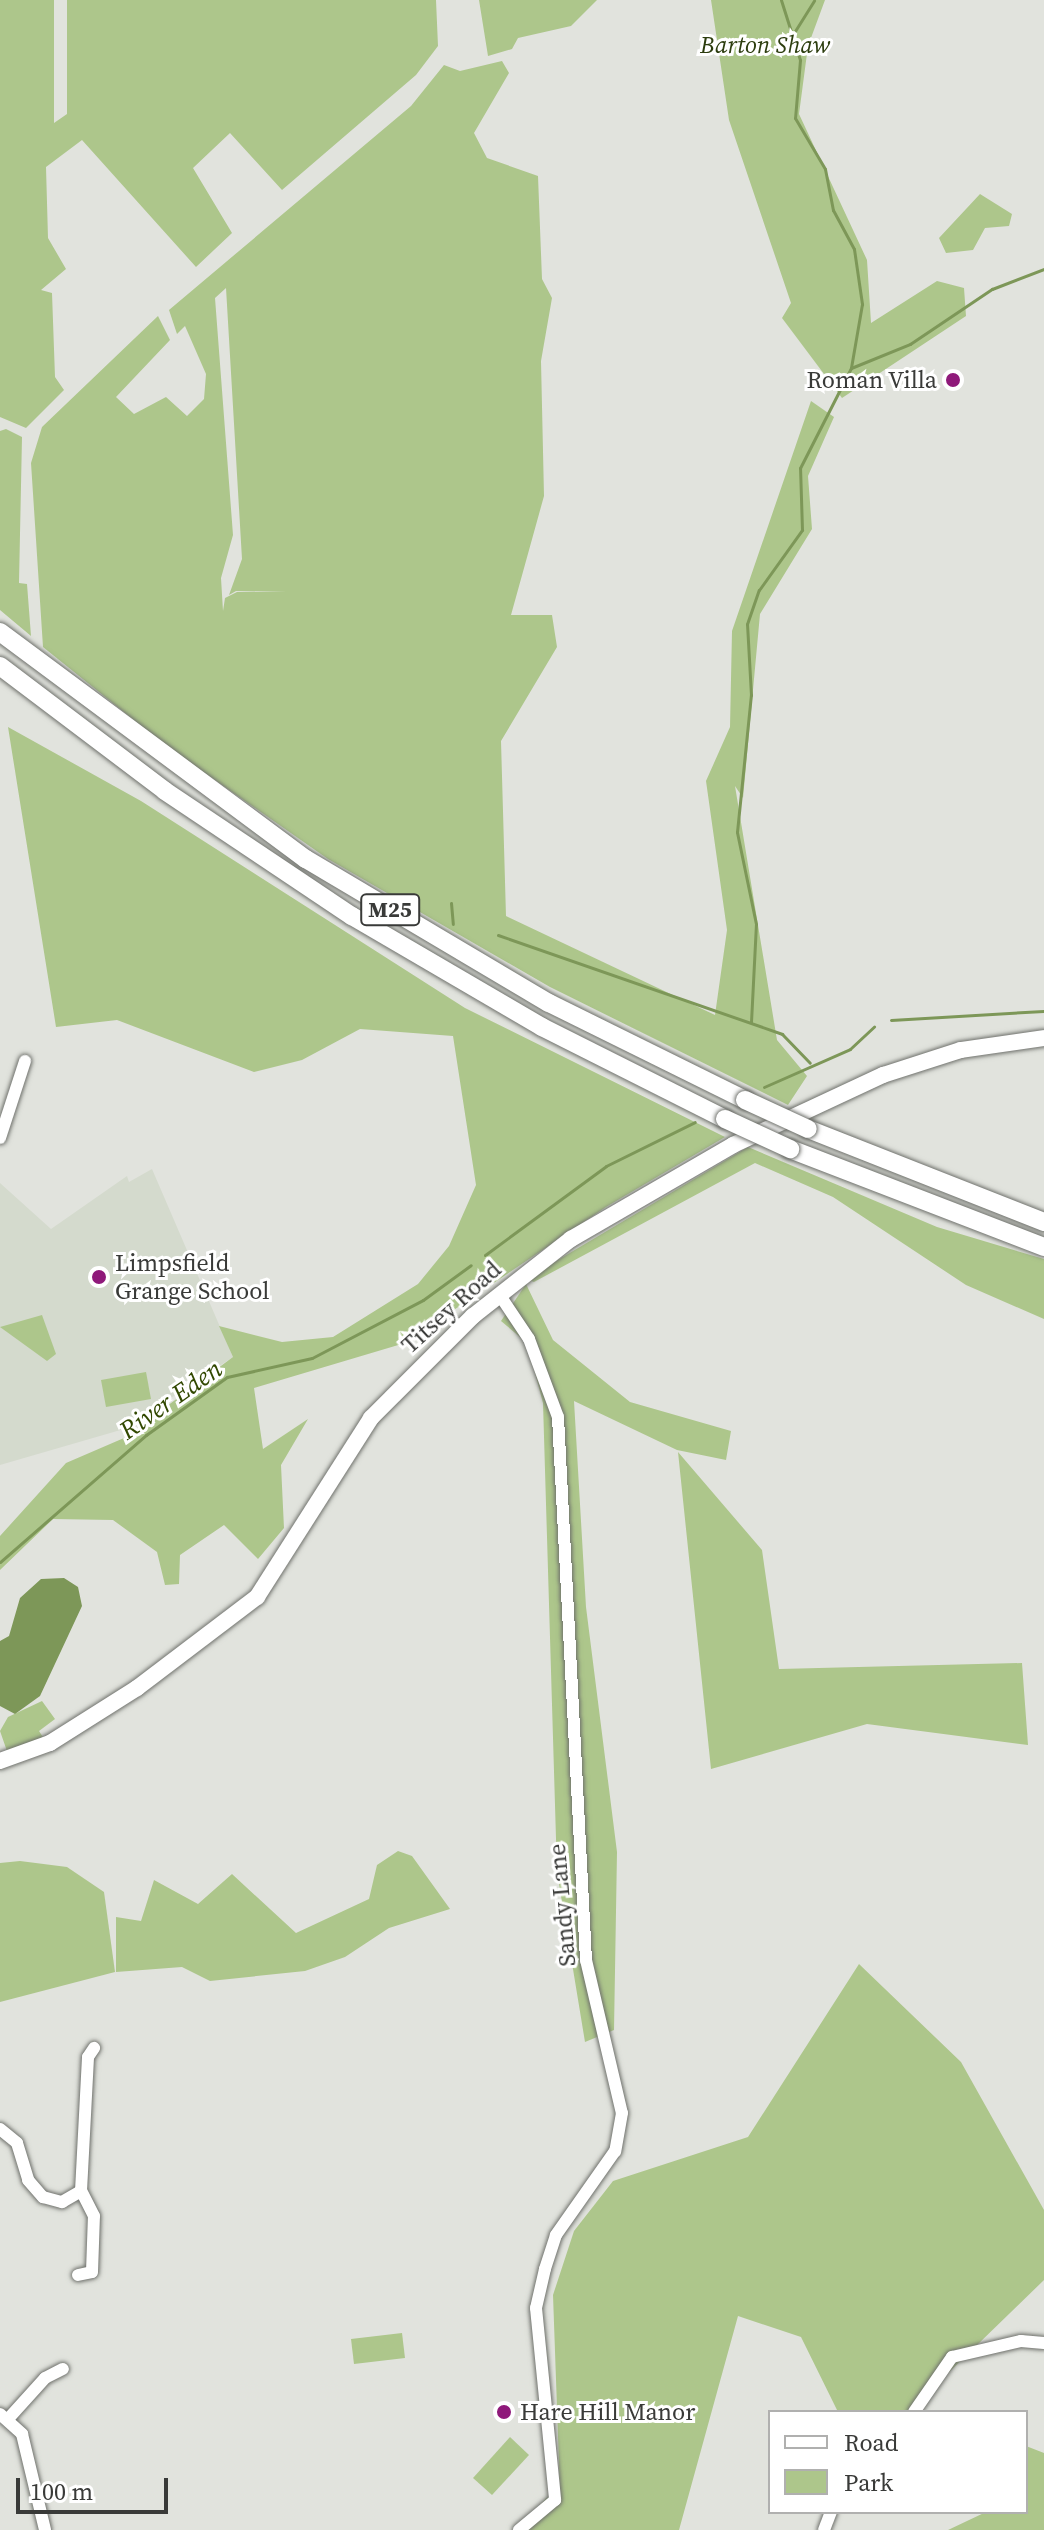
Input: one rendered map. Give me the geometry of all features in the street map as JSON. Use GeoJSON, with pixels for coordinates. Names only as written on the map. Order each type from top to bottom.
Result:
{"type":"FeatureCollection","features":[{"type":"Feature","properties":{"kind":"highway","name":"M25"},"geometry":{"type":"LineString","coordinates":[[0,632],[241,816],[418,927],[599,1029],[745,1100],[808,1129],[1044,1222]]}},
{"type":"Feature","properties":{"kind":"highway","name":"M25"},"geometry":{"type":"LineString","coordinates":[[0,666],[57,711],[257,855],[397,944],[725,1119],[790,1149],[1044,1247]]}},
{"type":"Feature","properties":{"kind":"main road","name":"Titsey Road"},"geometry":{"type":"LineString","coordinates":[[0,1761],[50,1743],[137,1688],[257,1597],[371,1418],[499,1294],[660,1184],[840,1094],[961,1050],[1044,1038]]}},
{"type":"Feature","properties":{"kind":"street"},"geometry":{"type":"LineString","coordinates":[[0,1138],[25,1061]]}},
{"type":"Feature","properties":{"kind":"street","name":"Sandy Lane"},"geometry":{"type":"LineString","coordinates":[[499,1294],[529,1339],[558,1417],[586,1960],[622,2113],[615,2151],[556,2235],[536,2308],[555,2500],[519,2530]]}},
{"type":"Feature","properties":{"kind":"street"},"geometry":{"type":"LineString","coordinates":[[78,2275],[92,2272],[94,2216],[81,2191],[94,2048]]}},
{"type":"Feature","properties":{"kind":"street"},"geometry":{"type":"LineString","coordinates":[[0,2129],[17,2143],[28,2180],[43,2197],[62,2202],[81,2191]]}},
{"type":"Feature","properties":{"kind":"street"},"geometry":{"type":"LineString","coordinates":[[915,2410],[952,2357],[1021,2341],[1044,2343]]}},
{"type":"Feature","properties":{"kind":"street"},"geometry":{"type":"LineString","coordinates":[[45,2530],[22,2434],[4,2417],[45,2378],[63,2369]]}},
{"type":"Feature","properties":{"kind":"shaded area","name":"Limpsfield Grange School"},"geometry":{"type":"Polygon","coordinates":[[[152,1169],[233,1357],[124,1429],[0,1465],[0,1183],[51,1229],[127,1176],[129,1182],[152,1169]]]}},
{"type":"Feature","properties":{"kind":"shaded area"},"geometry":{"type":"Polygon","coordinates":[[[64,1578],[78,1587],[82,1606],[40,1696],[15,1714],[0,1706],[0,1641],[9,1636],[20,1598],[41,1579],[64,1578]]]}},
{"type":"Feature","properties":{"kind":"green space"},"geometry":{"type":"Polygon","coordinates":[[[0,0],[54,0],[54,123],[67,114],[67,0],[436,0],[438,46],[416,75],[282,190],[230,133],[193,168],[232,233],[196,267],[82,140],[46,167],[48,238],[66,269],[41,290],[52,293],[55,377],[64,390],[26,428],[0,417],[0,0]]]}},
{"type":"Feature","properties":{"kind":"green space"},"geometry":{"type":"Polygon","coordinates":[[[479,0],[597,0],[571,26],[518,38],[512,49],[488,56],[479,0]]]}},
{"type":"Feature","properties":{"kind":"green space","name":"Barton Shaw"},"geometry":{"type":"Polygon","coordinates":[[[711,0],[825,0],[808,46],[799,114],[867,260],[871,323],[937,281],[964,288],[966,316],[842,398],[782,318],[791,303],[729,120],[711,0]]]}},
{"type":"Feature","properties":{"kind":"green space"},"geometry":{"type":"Polygon","coordinates":[[[502,61],[509,73],[474,133],[487,158],[538,176],[542,279],[552,298],[541,361],[544,496],[511,615],[552,615],[557,647],[501,741],[506,916],[715,1015],[727,930],[706,781],[730,727],[732,631],[811,401],[834,417],[808,476],[812,529],[760,614],[743,798],[735,786],[777,1040],[807,1076],[788,1105],[550,987],[328,859],[165,745],[43,647],[31,463],[42,427],[158,316],[170,340],[116,397],[134,414],[166,397],[187,416],[204,399],[206,374],[185,326],[177,334],[169,310],[411,106],[444,65],[460,71],[502,61]],[[226,288],[215,298],[233,535],[221,578],[223,611],[225,598],[237,592],[287,592],[236,591],[229,595],[242,559],[226,288]]]}},
{"type":"Feature","properties":{"kind":"green space"},"geometry":{"type":"Polygon","coordinates":[[[980,194],[1012,214],[1009,226],[985,228],[973,250],[946,253],[939,238],[980,194]]]}},
{"type":"Feature","properties":{"kind":"green space"},"geometry":{"type":"Polygon","coordinates":[[[6,429],[22,437],[19,583],[27,584],[31,636],[0,610],[0,431],[6,429]]]}},
{"type":"Feature","properties":{"kind":"green space"},"geometry":{"type":"Polygon","coordinates":[[[8,727],[141,801],[465,1008],[725,1137],[606,1207],[405,1343],[254,1388],[263,1449],[308,1419],[281,1465],[284,1528],[258,1559],[224,1525],[180,1555],[179,1584],[165,1585],[157,1552],[113,1520],[53,1519],[0,1570],[0,1536],[66,1463],[124,1438],[233,1357],[219,1326],[282,1342],[333,1337],[418,1284],[449,1246],[476,1185],[453,1036],[360,1029],[302,1060],[254,1072],[117,1020],[56,1027],[8,727]]]}},
{"type":"Feature","properties":{"kind":"green space"},"geometry":{"type":"Polygon","coordinates":[[[748,1147],[937,1227],[1044,1259],[1044,1319],[966,1285],[833,1197],[755,1163],[534,1282],[526,1279],[748,1147]]]}},
{"type":"Feature","properties":{"kind":"green space"},"geometry":{"type":"Polygon","coordinates":[[[526,1284],[553,1340],[630,1402],[731,1431],[726,1460],[677,1450],[574,1401],[586,1607],[617,1852],[614,2030],[585,2042],[557,1872],[543,1403],[527,1343],[501,1321],[526,1284]]]}},
{"type":"Feature","properties":{"kind":"green space"},"geometry":{"type":"Polygon","coordinates":[[[42,1315],[56,1354],[47,1361],[0,1327],[42,1315]]]}},
{"type":"Feature","properties":{"kind":"green space"},"geometry":{"type":"Polygon","coordinates":[[[146,1372],[151,1399],[106,1407],[101,1380],[146,1372]]]}},
{"type":"Feature","properties":{"kind":"green space"},"geometry":{"type":"Polygon","coordinates":[[[678,1452],[762,1550],[779,1669],[1022,1663],[1028,1745],[867,1724],[711,1769],[678,1452]]]}},
{"type":"Feature","properties":{"kind":"green space"},"geometry":{"type":"Polygon","coordinates":[[[42,1701],[55,1719],[39,1731],[46,1742],[8,1754],[0,1731],[8,1717],[42,1701]]]}},
{"type":"Feature","properties":{"kind":"green space"},"geometry":{"type":"Polygon","coordinates":[[[398,1851],[412,1856],[450,1909],[389,1928],[345,1957],[305,1971],[210,1981],[182,1967],[116,1972],[116,1917],[141,1921],[154,1880],[198,1904],[232,1874],[296,1933],[369,1899],[377,1865],[398,1851]]]}},
{"type":"Feature","properties":{"kind":"green space"},"geometry":{"type":"Polygon","coordinates":[[[20,1861],[67,1867],[104,1892],[115,1972],[0,2002],[0,1863],[20,1861]]]}},
{"type":"Feature","properties":{"kind":"green space"},"geometry":{"type":"Polygon","coordinates":[[[859,1964],[961,2062],[1044,2210],[1044,2280],[910,2410],[837,2410],[801,2337],[738,2316],[679,2530],[521,2530],[546,2498],[560,2493],[553,2295],[574,2231],[613,2181],[748,2137],[859,1964]]]}},
{"type":"Feature","properties":{"kind":"green space"},"geometry":{"type":"Polygon","coordinates":[[[402,2333],[405,2358],[354,2364],[351,2339],[402,2333]]]}},
{"type":"Feature","properties":{"kind":"green space"},"geometry":{"type":"Polygon","coordinates":[[[510,2437],[529,2455],[492,2495],[473,2478],[510,2437]]]}},
{"type":"Feature","properties":{"kind":"green space"},"geometry":{"type":"Polygon","coordinates":[[[1028,2447],[1044,2453],[1044,2530],[948,2530],[982,2514],[1028,2514],[1028,2447]]]}},
{"type":"Feature","properties":{"kind":"waterway"},"geometry":{"type":"LineString","coordinates":[[781,0],[800,60],[795,118],[825,169],[833,210],[854,249],[862,304],[851,368]]}},
{"type":"Feature","properties":{"kind":"waterway"},"geometry":{"type":"LineString","coordinates":[[795,31],[814,0]]}},
{"type":"Feature","properties":{"kind":"waterway"},"geometry":{"type":"LineString","coordinates":[[751,1022],[756,924],[737,832],[751,695],[747,624],[759,590],[802,530],[800,468],[851,368],[910,344],[992,289],[1044,269]]}},
{"type":"Feature","properties":{"kind":"waterway"},"geometry":{"type":"LineString","coordinates":[[451,903],[453,924]]}},
{"type":"Feature","properties":{"kind":"waterway"},"geometry":{"type":"LineString","coordinates":[[498,935],[782,1034],[810,1063]]}},
{"type":"Feature","properties":{"kind":"waterway","name":"River Eden"},"geometry":{"type":"LineString","coordinates":[[891,1020],[1044,1011]]}},
{"type":"Feature","properties":{"kind":"waterway","name":"River Eden"},"geometry":{"type":"LineString","coordinates":[[764,1087],[850,1049],[874,1027]]}},
{"type":"Feature","properties":{"kind":"waterway","name":"River Eden"},"geometry":{"type":"LineString","coordinates":[[485,1255],[606,1166],[695,1122]]}},
{"type":"Feature","properties":{"kind":"waterway","name":"River Eden"},"geometry":{"type":"LineString","coordinates":[[0,1562],[146,1435],[227,1377],[312,1358],[423,1300],[471,1265]]}},
{"type":"Feature","properties":{"kind":"place","name":"Roman Villa"},"geometry":{"type":"Point","coordinates":[953,380]}},
{"type":"Feature","properties":{"kind":"place","name":"Limpsfield Grange School"},"geometry":{"type":"Point","coordinates":[99,1277]}},
{"type":"Feature","properties":{"kind":"place","name":"Hare Hill Manor"},"geometry":{"type":"Point","coordinates":[504,2412]}}]}
